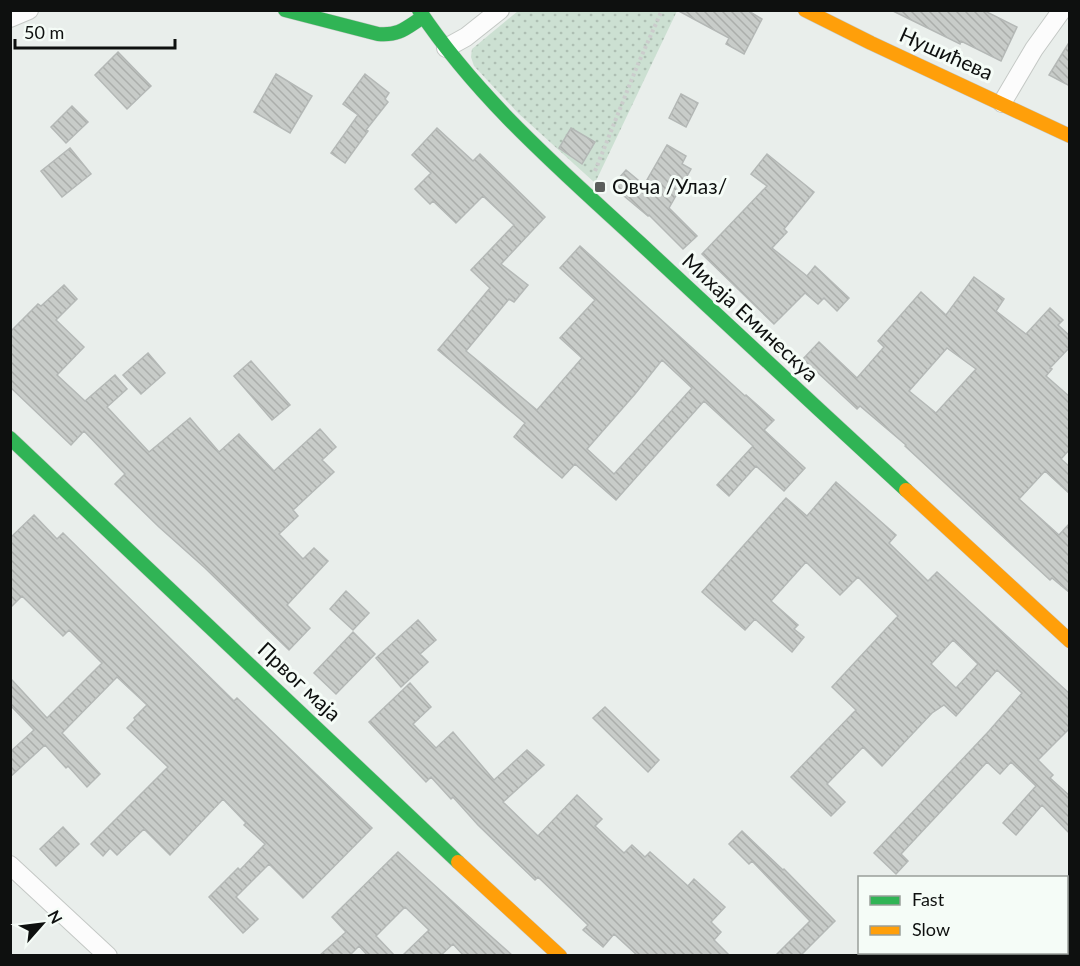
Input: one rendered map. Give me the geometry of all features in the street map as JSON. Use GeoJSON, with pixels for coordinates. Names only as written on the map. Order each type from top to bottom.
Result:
{"type":"FeatureCollection","features":[{"type":"Feature","properties":{"kind":"street"},"geometry":{"type":"LineString","coordinates":[[10,18],[29,10]]}},
{"type":"Feature","properties":{"kind":"street"},"geometry":{"type":"LineString","coordinates":[[285,10],[368,32],[391,35],[400,32],[421,14]]}},
{"type":"Feature","properties":{"kind":"street"},"geometry":{"type":"LineString","coordinates":[[446,48],[465,37],[500,10]]}},
{"type":"Feature","properties":{"kind":"street","name":"Нушићева"},"geometry":{"type":"LineString","coordinates":[[805,10],[863,40],[1070,136]]}},
{"type":"Feature","properties":{"kind":"street"},"geometry":{"type":"LineString","coordinates":[[1002,103],[1034,48],[1062,10]]}},
{"type":"Feature","properties":{"kind":"street","name":"Михаја Еминескуа"},"geometry":{"type":"LineString","coordinates":[[421,14],[490,102],[531,143],[1070,641]]}},
{"type":"Feature","properties":{"kind":"street","name":"Првог маја"},"geometry":{"type":"LineString","coordinates":[[10,438],[560,956]]}},
{"type":"Feature","properties":{"kind":"street"},"geometry":{"type":"LineString","coordinates":[[10,865],[108,956]]}},
{"type":"Feature","properties":{"kind":"path"},"geometry":{"type":"LineString","coordinates":[[586,194],[662,10]]}},
{"type":"Feature","properties":{"kind":"green space"},"geometry":{"type":"Polygon","coordinates":[[[518,11],[677,11],[595,183],[518,113],[474,66],[471,57],[472,49],[518,11]]]}},
{"type":"Feature","properties":{"kind":"building"},"geometry":{"type":"Polygon","coordinates":[[[677,10],[747,10],[762,19],[744,54],[726,44],[729,38],[677,10]]]}},
{"type":"Feature","properties":{"kind":"building"},"geometry":{"type":"Polygon","coordinates":[[[891,10],[983,10],[1017,27],[1001,61],[961,41],[960,44],[891,10]]]}},
{"type":"Feature","properties":{"kind":"building"},"geometry":{"type":"Polygon","coordinates":[[[1070,41],[1070,86],[1049,75],[1070,41]]]}},
{"type":"Feature","properties":{"kind":"building"},"geometry":{"type":"Polygon","coordinates":[[[118,52],[151,86],[127,109],[95,75],[118,52]]]}},
{"type":"Feature","properties":{"kind":"building"},"geometry":{"type":"Polygon","coordinates":[[[276,74],[312,96],[290,133],[254,112],[276,74]]]}},
{"type":"Feature","properties":{"kind":"building"},"geometry":{"type":"Polygon","coordinates":[[[365,74],[389,93],[385,99],[388,102],[366,130],[368,131],[345,163],[331,153],[358,115],[343,104],[365,74]]]}},
{"type":"Feature","properties":{"kind":"building"},"geometry":{"type":"Polygon","coordinates":[[[681,94],[698,103],[686,127],[669,118],[681,94]]]}},
{"type":"Feature","properties":{"kind":"building"},"geometry":{"type":"Polygon","coordinates":[[[72,106],[88,122],[66,143],[51,127],[72,106]]]}},
{"type":"Feature","properties":{"kind":"building"},"geometry":{"type":"Polygon","coordinates":[[[437,128],[473,161],[480,154],[545,217],[501,264],[528,285],[514,302],[509,299],[466,351],[537,410],[582,358],[560,338],[595,300],[560,268],[580,246],[774,420],[764,430],[805,468],[784,491],[756,466],[729,496],[717,485],[753,446],[704,401],[616,500],[575,464],[562,478],[514,437],[525,423],[438,350],[490,288],[471,270],[514,225],[483,196],[456,223],[433,201],[430,204],[415,189],[431,173],[412,155],[437,128]],[[662,360],[587,449],[614,474],[692,388],[662,360]]]}},
{"type":"Feature","properties":{"kind":"building"},"geometry":{"type":"Polygon","coordinates":[[[571,128],[595,142],[582,164],[559,148],[571,128]]]}},
{"type":"Feature","properties":{"kind":"building"},"geometry":{"type":"Polygon","coordinates":[[[667,145],[686,156],[682,164],[691,169],[669,208],[697,236],[683,249],[649,215],[612,186],[626,170],[644,185],[667,145]]]}},
{"type":"Feature","properties":{"kind":"building"},"geometry":{"type":"Polygon","coordinates":[[[70,148],[91,174],[62,197],[41,171],[70,148]]]}},
{"type":"Feature","properties":{"kind":"building"},"geometry":{"type":"Polygon","coordinates":[[[767,154],[814,192],[784,229],[787,232],[772,248],[807,276],[815,266],[849,298],[837,311],[824,298],[818,304],[805,293],[774,324],[702,254],[767,186],[751,174],[767,154]]]}},
{"type":"Feature","properties":{"kind":"building"},"geometry":{"type":"Polygon","coordinates":[[[974,277],[1004,299],[996,311],[1026,334],[1050,308],[1063,320],[1058,325],[1070,336],[1070,347],[1050,368],[1052,369],[1046,376],[1070,397],[1070,449],[1061,459],[1070,467],[1070,494],[1045,471],[1019,499],[1059,535],[1070,523],[1070,593],[1052,578],[1050,580],[906,445],[860,406],[857,409],[803,359],[819,342],[857,378],[884,347],[878,341],[921,292],[946,315],[974,277]],[[947,348],[909,391],[936,413],[976,369],[947,348]]]}},
{"type":"Feature","properties":{"kind":"building"},"geometry":{"type":"Polygon","coordinates":[[[64,285],[77,299],[56,320],[84,347],[57,375],[85,401],[115,375],[127,389],[107,407],[149,452],[190,418],[219,452],[239,434],[274,471],[320,429],[336,447],[322,460],[334,472],[293,510],[298,516],[279,534],[303,559],[314,548],[328,561],[287,605],[310,628],[289,650],[115,484],[125,474],[84,431],[71,445],[10,387],[10,332],[38,304],[41,306],[64,285]]]}},
{"type":"Feature","properties":{"kind":"building"},"geometry":{"type":"Polygon","coordinates":[[[148,353],[165,373],[141,394],[123,375],[148,353]]]}},
{"type":"Feature","properties":{"kind":"building"},"geometry":{"type":"Polygon","coordinates":[[[251,361],[290,405],[272,420],[234,376],[251,361]]]}},
{"type":"Feature","properties":{"kind":"building"},"geometry":{"type":"Polygon","coordinates":[[[836,482],[896,535],[889,543],[928,581],[937,572],[1070,694],[1070,728],[1038,760],[1053,775],[1050,778],[1070,796],[1070,834],[1042,805],[1016,835],[1003,823],[1036,786],[1011,762],[1000,774],[987,762],[901,854],[908,861],[896,874],[874,853],[1022,693],[997,670],[956,716],[944,705],[932,713],[882,766],[863,747],[827,784],[845,802],[831,816],[791,777],[856,710],[832,687],[898,616],[858,577],[840,595],[806,562],[771,601],[798,625],[794,629],[804,637],[792,652],[755,619],[745,630],[702,592],[786,498],[807,516],[836,482]],[[953,640],[931,664],[956,688],[978,664],[953,640]]]}},
{"type":"Feature","properties":{"kind":"building"},"geometry":{"type":"Polygon","coordinates":[[[34,515],[57,539],[63,533],[234,701],[237,698],[372,828],[303,898],[269,864],[236,897],[258,919],[243,933],[209,897],[265,844],[244,825],[246,823],[223,799],[170,855],[144,829],[117,855],[110,848],[103,856],[91,844],[168,767],[127,728],[147,705],[117,677],[62,733],[100,774],[87,787],[45,745],[10,777],[10,752],[34,730],[10,705],[10,678],[47,718],[102,663],[69,630],[63,636],[22,596],[10,608],[10,538],[34,515]]]}},
{"type":"Feature","properties":{"kind":"building"},"geometry":{"type":"Polygon","coordinates":[[[346,591],[369,613],[353,630],[330,609],[346,591]]]}},
{"type":"Feature","properties":{"kind":"building"},"geometry":{"type":"Polygon","coordinates":[[[418,620],[436,640],[420,654],[428,662],[401,687],[376,658],[418,620]]]}},
{"type":"Feature","properties":{"kind":"building"},"geometry":{"type":"Polygon","coordinates":[[[353,632],[375,654],[336,694],[314,673],[353,632]]]}},
{"type":"Feature","properties":{"kind":"building"},"geometry":{"type":"Polygon","coordinates":[[[410,683],[431,707],[413,724],[436,748],[453,732],[494,780],[527,750],[544,765],[503,802],[538,836],[577,795],[602,819],[595,826],[624,853],[632,845],[645,857],[650,852],[688,886],[694,879],[725,907],[711,922],[721,932],[714,940],[730,956],[638,956],[614,934],[603,947],[583,930],[588,925],[538,877],[535,880],[431,777],[426,782],[369,722],[410,683]]]}},
{"type":"Feature","properties":{"kind":"building"},"geometry":{"type":"Polygon","coordinates":[[[605,707],[659,760],[648,772],[593,718],[605,707]]]}},
{"type":"Feature","properties":{"kind":"building"},"geometry":{"type":"Polygon","coordinates":[[[63,827],[79,844],[56,866],[40,849],[63,827]]]}},
{"type":"Feature","properties":{"kind":"building"},"geometry":{"type":"Polygon","coordinates":[[[742,831],[784,869],[835,921],[800,956],[775,956],[810,921],[752,861],[749,864],[729,844],[742,831]]]}},
{"type":"Feature","properties":{"kind":"building"},"geometry":{"type":"Polygon","coordinates":[[[398,852],[513,956],[464,956],[453,944],[440,956],[402,956],[429,930],[405,907],[376,936],[395,956],[368,956],[359,946],[349,956],[319,956],[346,932],[332,917],[398,852]]]}},
{"type":"Feature","properties":{"kind":"traffic: fast"},"geometry":{"type":"LineString","coordinates":[[285,10],[378,34],[397,32],[423,17]]}},
{"type":"Feature","properties":{"kind":"traffic: fast"},"geometry":{"type":"LineString","coordinates":[[419,10],[442,43],[522,133],[906,490]]}},
{"type":"Feature","properties":{"kind":"traffic: fast"},"geometry":{"type":"LineString","coordinates":[[10,438],[458,862]]}},
{"type":"Feature","properties":{"kind":"traffic: slow"},"geometry":{"type":"LineString","coordinates":[[805,10],[1070,136]]}},
{"type":"Feature","properties":{"kind":"traffic: slow"},"geometry":{"type":"LineString","coordinates":[[906,490],[1070,641]]}},
{"type":"Feature","properties":{"kind":"traffic: slow"},"geometry":{"type":"LineString","coordinates":[[458,862],[560,956]]}},
{"type":"Feature","properties":{"kind":"place","name":"Овча /Улаз/"},"geometry":{"type":"Point","coordinates":[600,187]}}]}
